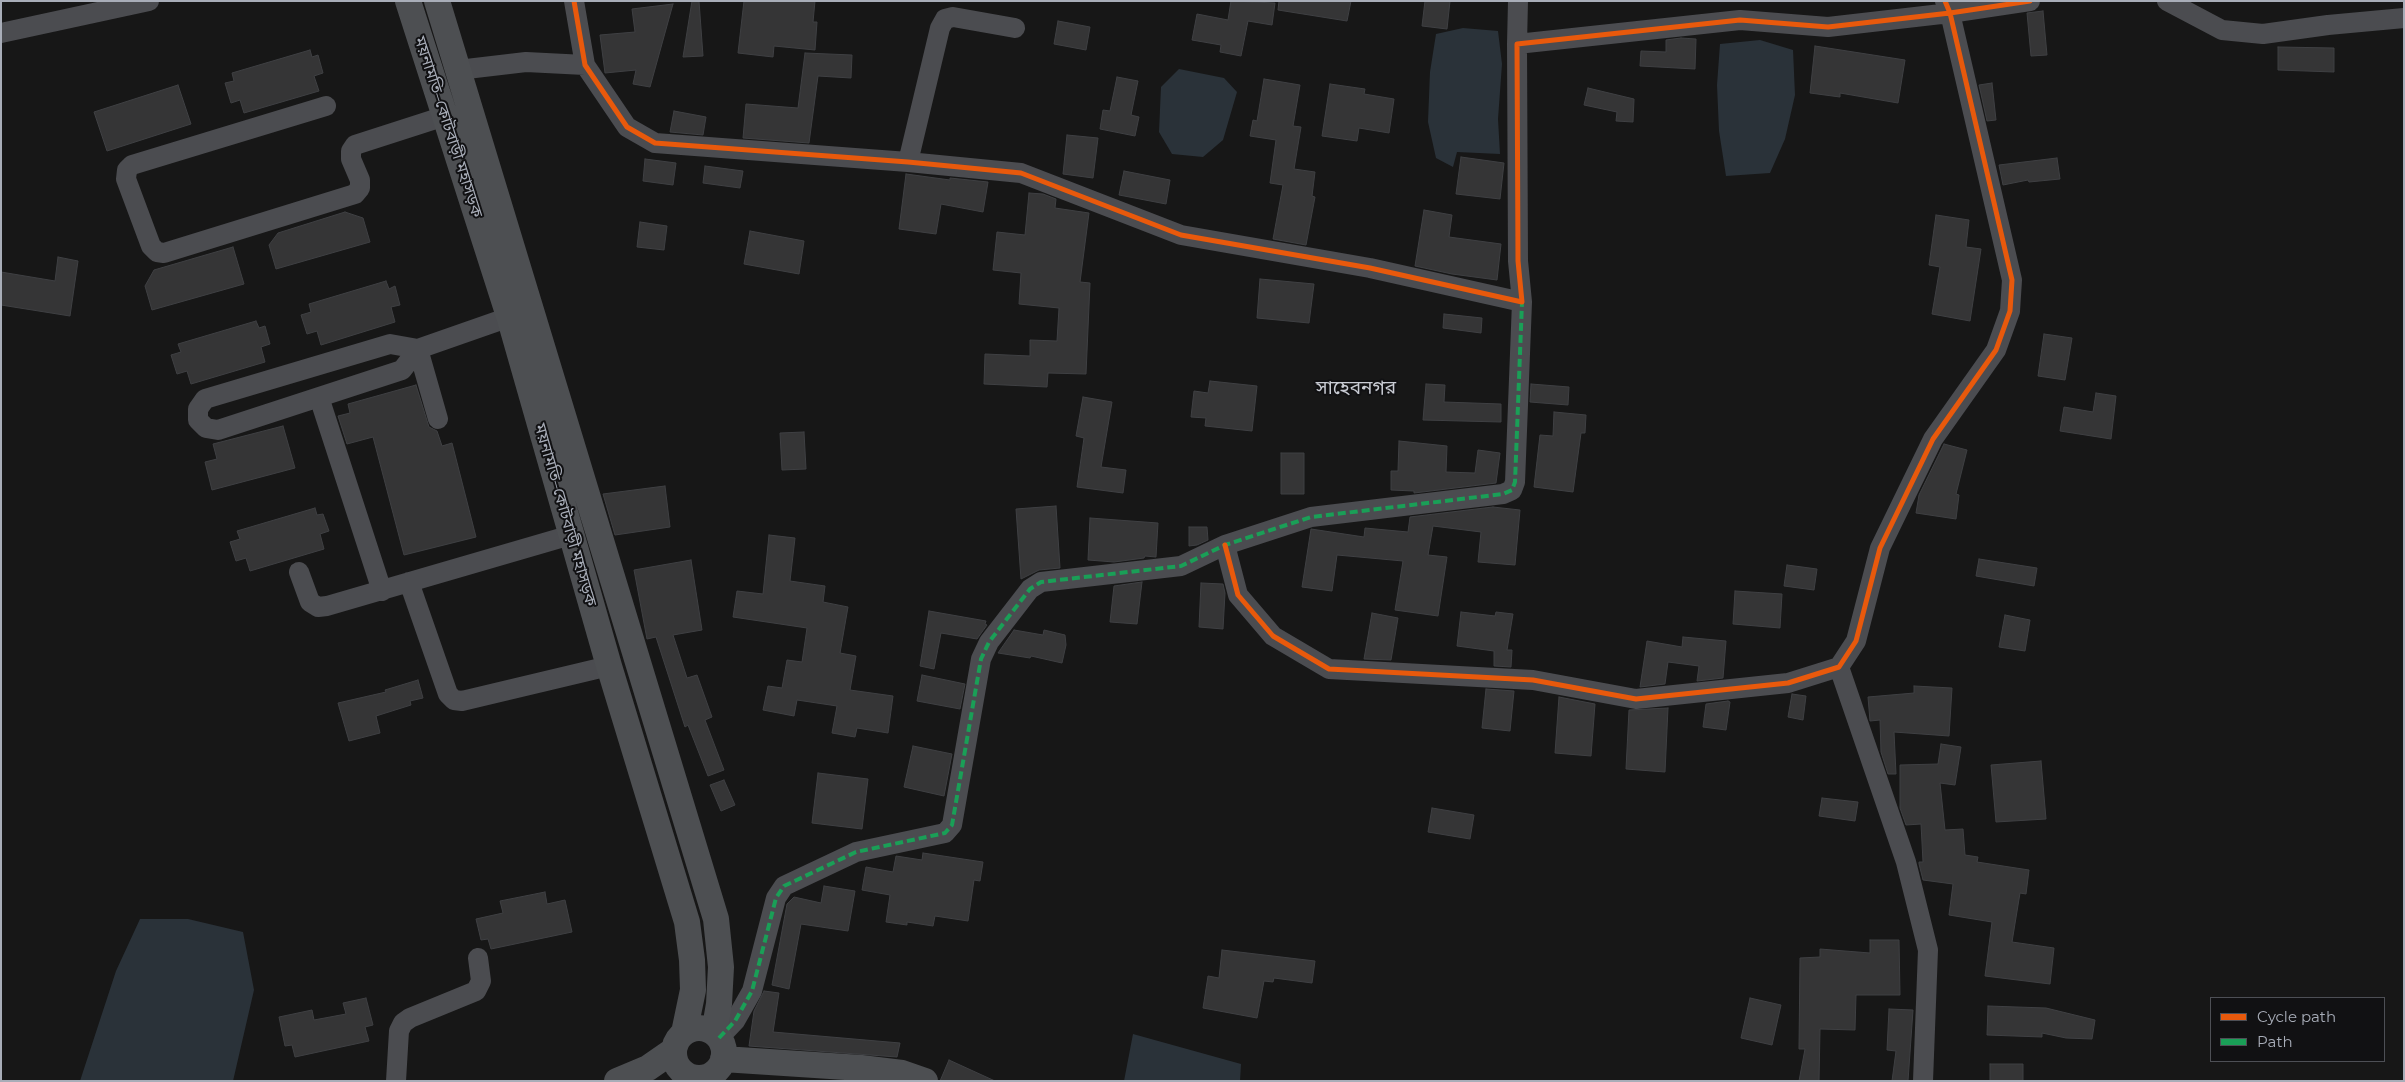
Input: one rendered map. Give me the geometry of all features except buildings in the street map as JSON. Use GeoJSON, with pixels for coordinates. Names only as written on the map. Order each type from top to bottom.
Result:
{"type":"FeatureCollection","features":[{"type":"Feature","properties":{"kind":"main road","name":"ময়নামতি–কোটবাড়ী মহাসড়ক"},"geometry":{"type":"LineString","coordinates":[[408,1],[445,116],[520,313],[716,919],[721,967],[715,1058]]}},
{"type":"Feature","properties":{"kind":"main road","name":"ময়নামতি–কোটবাড়ী মহাসড়ক"},"geometry":{"type":"LineString","coordinates":[[437,1],[458,70],[520,313],[571,535],[686,922],[692,960],[693,990],[679,1051]]}},
{"type":"Feature","properties":{"kind":"main road"},"geometry":{"type":"LineString","coordinates":[[654,1081],[699,1028],[715,1058]]}},
{"type":"Feature","properties":{"kind":"main road"},"geometry":{"type":"LineString","coordinates":[[679,1051],[693,1077],[715,1058],[861,1068],[902,1073],[925,1081]]}},
{"type":"Feature","properties":{"kind":"main road"},"geometry":{"type":"LineString","coordinates":[[617,1081],[648,1068],[679,1051]]}},
{"type":"Feature","properties":{"kind":"street"},"geometry":{"type":"LineString","coordinates":[[1,33],[149,1]]}},
{"type":"Feature","properties":{"kind":"street"},"geometry":{"type":"LineString","coordinates":[[574,1],[585,65],[627,128],[655,143],[908,162],[1021,174],[1181,235],[1370,268],[1522,302]]}},
{"type":"Feature","properties":{"kind":"street"},"geometry":{"type":"LineString","coordinates":[[715,1058],[752,991],[776,898],[784,886],[856,852],[945,833],[952,825],[981,659],[988,642],[1030,589],[1041,582],[1181,566],[1225,545],[1311,517],[1503,494],[1512,490],[1515,482],[1522,302],[1518,261],[1518,1]]}},
{"type":"Feature","properties":{"kind":"street"},"geometry":{"type":"LineString","coordinates":[[1517,44],[1740,20],[1828,27],[1948,7],[2030,1]]}},
{"type":"Feature","properties":{"kind":"street"},"geometry":{"type":"LineString","coordinates":[[2168,1],[2222,30],[2264,34],[2328,25],[2404,18]]}},
{"type":"Feature","properties":{"kind":"street"},"geometry":{"type":"LineString","coordinates":[[1225,545],[1238,595],[1249,609],[1272,636],[1329,669],[1533,680],[1636,699],[1788,683],[1839,667],[1856,641],[1880,548],[1933,439],[1996,350],[2010,311],[2012,280],[1948,7]]}},
{"type":"Feature","properties":{"kind":"street"},"geometry":{"type":"LineString","coordinates":[[908,162],[940,28],[944,20],[953,17],[1015,28]]}},
{"type":"Feature","properties":{"kind":"street"},"geometry":{"type":"LineString","coordinates":[[458,70],[526,62],[585,65]]}},
{"type":"Feature","properties":{"kind":"street"},"geometry":{"type":"LineString","coordinates":[[326,106],[132,164],[127,170],[126,179],[151,246],[157,252],[164,253],[355,194],[360,188],[360,180],[352,159],[351,151],[355,146],[445,116]]}},
{"type":"Feature","properties":{"kind":"street"},"geometry":{"type":"LineString","coordinates":[[418,350],[390,344],[205,399],[198,408],[198,420],[206,428],[218,430],[402,370],[418,350],[520,313]]}},
{"type":"Feature","properties":{"kind":"street"},"geometry":{"type":"LineString","coordinates":[[418,350],[438,419]]}},
{"type":"Feature","properties":{"kind":"street"},"geometry":{"type":"LineString","coordinates":[[319,397],[382,590]]}},
{"type":"Feature","properties":{"kind":"street"},"geometry":{"type":"LineString","coordinates":[[299,572],[310,602],[318,607],[327,606],[571,535]]}},
{"type":"Feature","properties":{"kind":"street"},"geometry":{"type":"LineString","coordinates":[[409,582],[448,694],[454,700],[462,701],[609,666]]}},
{"type":"Feature","properties":{"kind":"street"},"geometry":{"type":"LineString","coordinates":[[1839,667],[1906,862],[1928,950],[1923,1081]]}},
{"type":"Feature","properties":{"kind":"street"},"geometry":{"type":"LineString","coordinates":[[396,1081],[399,1032],[403,1023],[410,1018],[476,991],[481,981],[478,958]]}},
{"type":"Feature","properties":{"kind":"shaded area"},"geometry":{"type":"Polygon","coordinates":[[[1463,28],[1498,31],[1502,64],[1498,119],[1500,154],[1457,152],[1453,167],[1436,158],[1428,122],[1430,72],[1436,34],[1463,28]]]}},
{"type":"Feature","properties":{"kind":"shaded area"},"geometry":{"type":"Polygon","coordinates":[[[1760,40],[1793,50],[1795,95],[1785,139],[1770,173],[1726,176],[1719,131],[1717,85],[1720,44],[1760,40]]]}},
{"type":"Feature","properties":{"kind":"shaded area"},"geometry":{"type":"Polygon","coordinates":[[[1179,69],[1224,78],[1237,92],[1223,140],[1203,157],[1172,154],[1159,132],[1161,87],[1179,69]]]}},
{"type":"Feature","properties":{"kind":"shaded area"},"geometry":{"type":"Polygon","coordinates":[[[140,919],[188,919],[243,932],[254,990],[233,1081],[80,1081],[116,971],[140,919]]]}},
{"type":"Feature","properties":{"kind":"shaded area"},"geometry":{"type":"Polygon","coordinates":[[[1133,1034],[1241,1064],[1240,1081],[1124,1081],[1133,1034]]]}},
{"type":"Feature","properties":{"kind":"marked path"},"geometry":{"type":"LineString","coordinates":[[719,1038],[735,1021],[752,991],[776,898],[784,886],[856,852],[945,833],[952,825],[981,659],[989,642],[1030,589],[1041,582],[1181,566],[1225,545],[1311,517],[1503,494],[1512,490],[1515,482],[1522,302]]}},
{"type":"Feature","properties":{"kind":"cycle path"},"geometry":{"type":"LineString","coordinates":[[574,1],[585,65],[627,127],[655,143],[908,162],[1021,173],[1181,235],[1370,268],[1522,302],[1518,261],[1517,44],[1740,20],[1828,27],[1950,13],[2030,1]]}},
{"type":"Feature","properties":{"kind":"cycle path"},"geometry":{"type":"LineString","coordinates":[[1225,545],[1238,595],[1273,636],[1329,669],[1533,680],[1636,699],[1788,683],[1839,667],[1856,641],[1880,548],[1933,439],[1996,350],[2010,311],[2012,280],[1950,13],[1945,1]]}},
{"type":"Feature","properties":{"kind":"district","name":"সাহেবনগর"},"geometry":{"type":"Point","coordinates":[1356,388]}}]}
